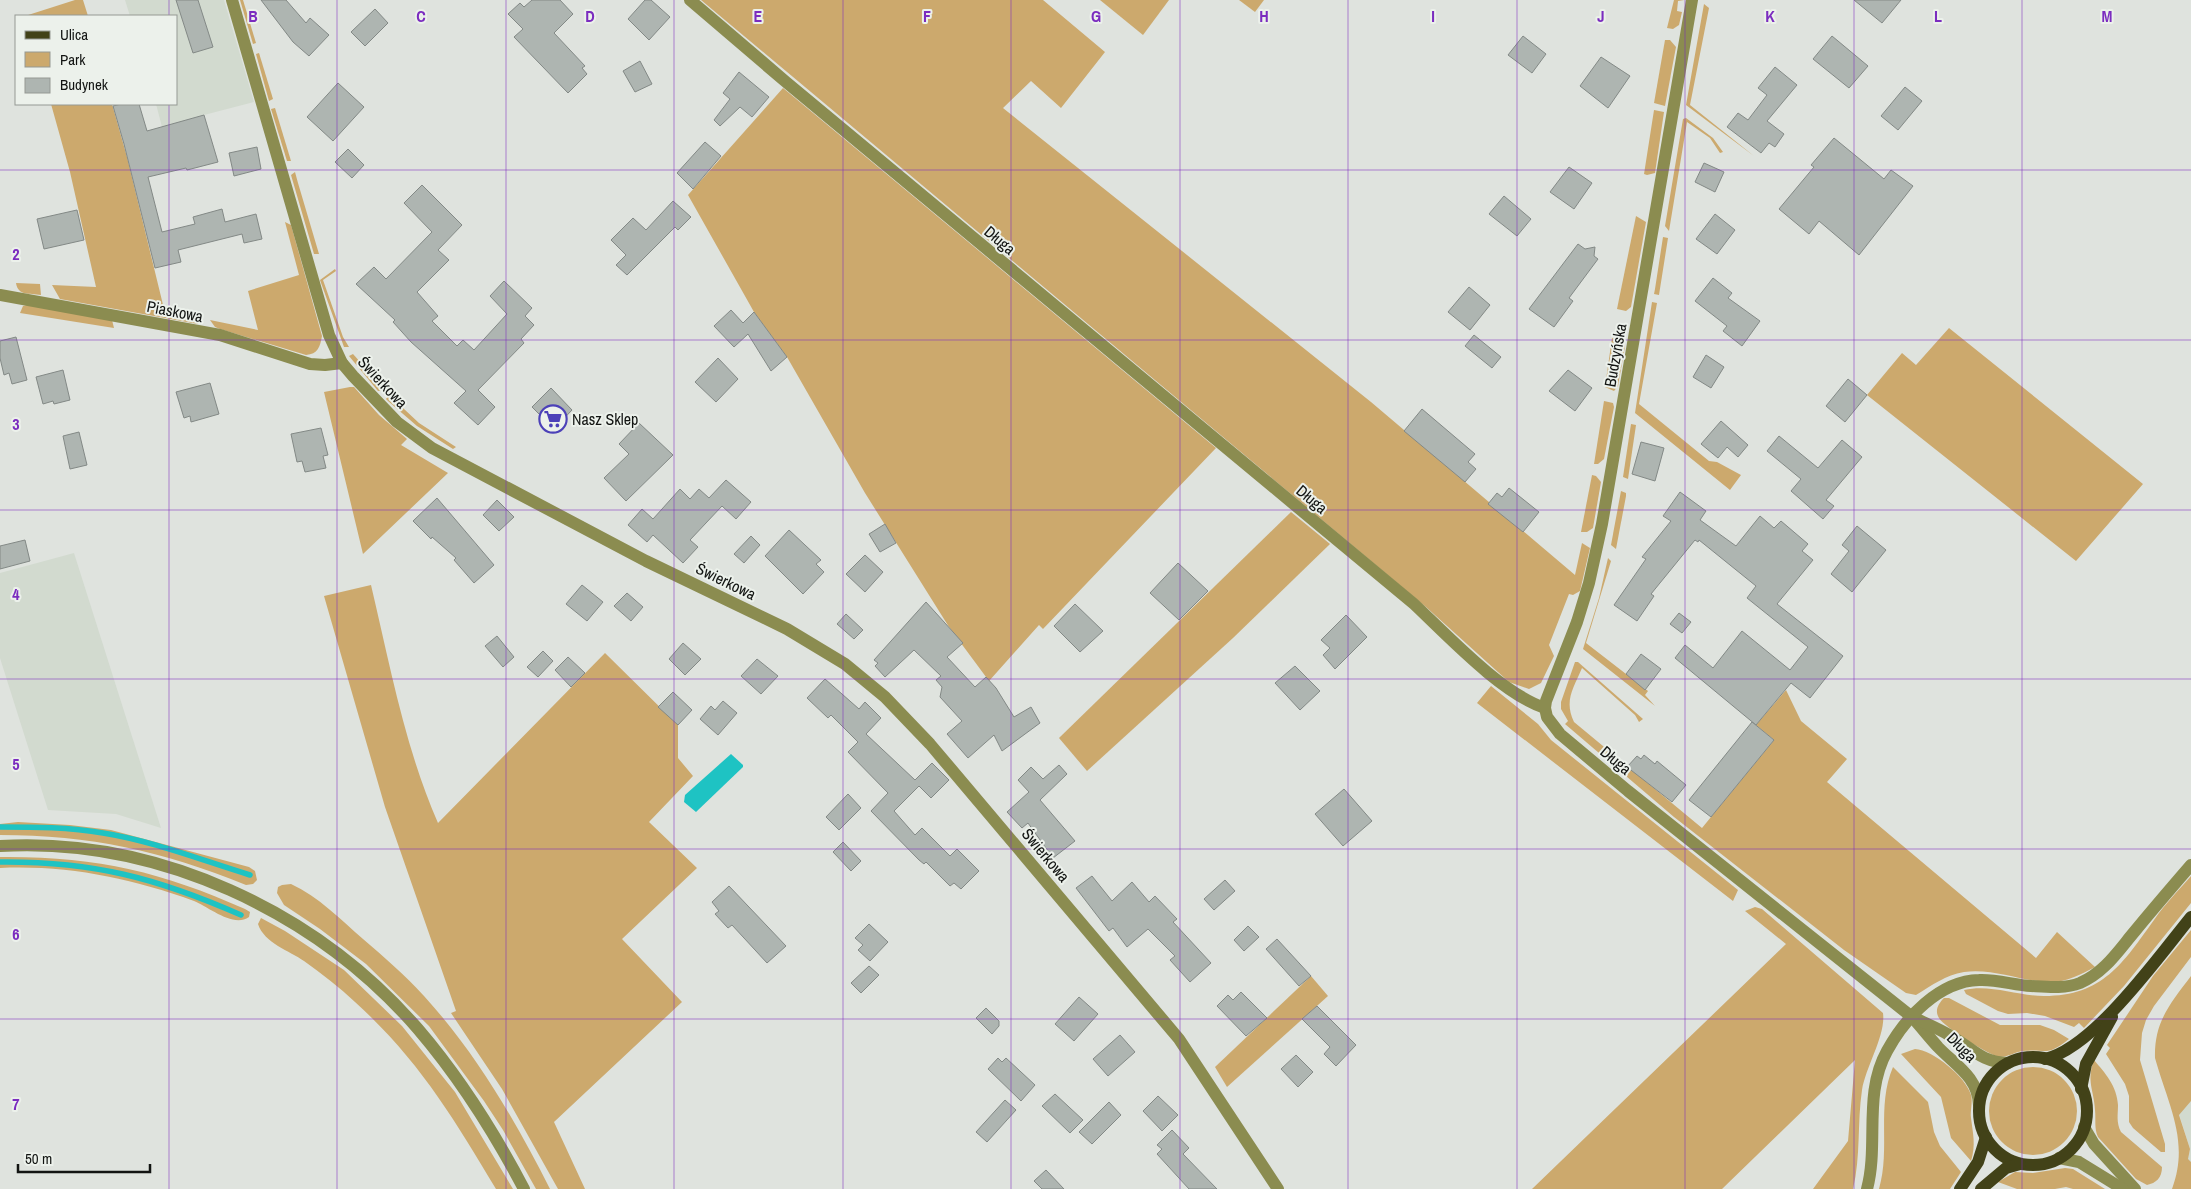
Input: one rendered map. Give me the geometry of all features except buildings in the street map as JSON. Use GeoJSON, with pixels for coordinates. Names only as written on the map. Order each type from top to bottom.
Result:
{"type":"FeatureCollection","features":[{"type":"Feature","properties":{"kind":"main road"},"geometry":{"type":"LineString","coordinates":[[2081,1089],[2086,1064],[2115,1010],[2191,917]]}},
{"type":"Feature","properties":{"kind":"main road"},"geometry":{"type":"LineString","coordinates":[[2045,1059],[2066,1049],[2115,1010]]}},
{"type":"Feature","properties":{"kind":"main road"},"geometry":{"type":"LineString","coordinates":[[1980,1189],[2006,1168],[2020,1164],[2038,1165],[2059,1158],[2074,1145],[2084,1127],[2086,1110],[2081,1089],[2076,1079],[2065,1068],[2045,1059],[2023,1058],[2008,1064],[1988,1081],[1979,1105],[1980,1125],[1986,1137],[2000,1154],[2020,1164]]}},
{"type":"Feature","properties":{"kind":"main road"},"geometry":{"type":"LineString","coordinates":[[1960,1189],[1978,1162],[1986,1137]]}},
{"type":"Feature","properties":{"kind":"street","name":"Świerkowa"},"geometry":{"type":"LineString","coordinates":[[232,0],[329,335],[342,363],[397,422],[432,448],[646,561],[787,629],[845,664],[885,697],[930,744],[1179,1039],[1278,1189]]}},
{"type":"Feature","properties":{"kind":"street","name":"Długa"},"geometry":{"type":"LineString","coordinates":[[690,0],[793,88],[1414,604],[1512,692],[1535,705],[1545,708],[1552,724],[1560,734],[1621,785],[1912,1017],[1939,1048],[1969,1077],[1977,1092],[1979,1105]]}},
{"type":"Feature","properties":{"kind":"street","name":"Budzyńska"},"geometry":{"type":"LineString","coordinates":[[1545,708],[1550,690],[1577,622],[1589,583],[1598,542],[1692,0]]}},
{"type":"Feature","properties":{"kind":"street","name":"Piaskowa"},"geometry":{"type":"LineString","coordinates":[[0,295],[220,336],[310,364],[342,363]]}},
{"type":"Feature","properties":{"kind":"street"},"geometry":{"type":"LineString","coordinates":[[0,846],[62,847],[118,855],[152,863],[181,871],[232,891],[260,904],[304,929],[354,966],[396,1004],[418,1029],[472,1099],[524,1189]]}},
{"type":"Feature","properties":{"kind":"street"},"geometry":{"type":"LineString","coordinates":[[1866,1189],[1871,1164],[1874,1092],[1878,1073],[1887,1051],[1912,1017],[1939,993],[1961,982],[1980,980],[2055,988],[2079,983],[2092,977],[2113,959],[2191,865]]}},
{"type":"Feature","properties":{"kind":"street","name":"Długa"},"geometry":{"type":"LineString","coordinates":[[1912,1017],[1950,1035],[1982,1058],[1996,1063],[2008,1064]]}},
{"type":"Feature","properties":{"kind":"street"},"geometry":{"type":"LineString","coordinates":[[2084,1127],[2094,1144],[2135,1189]]}},
{"type":"Feature","properties":{"kind":"street"},"geometry":{"type":"LineString","coordinates":[[2059,1158],[2079,1162],[2123,1189]]}},
{"type":"Feature","properties":{"kind":"shaded area"},"geometry":{"type":"Polygon","coordinates":[[[125,0],[224,0],[254,102],[204,115],[167,146],[156,105],[178,105],[178,15],[130,15],[125,0]]]}},
{"type":"Feature","properties":{"kind":"shaded area"},"geometry":{"type":"Polygon","coordinates":[[[74,553],[161,828],[116,814],[48,810],[0,658],[0,573],[74,553]]]}},
{"type":"Feature","properties":{"kind":"shaded area"},"geometry":{"type":"Polygon","coordinates":[[[2191,1052],[2191,1189],[2181,1187],[2190,1149],[2168,1079],[2191,1052]]]}},
{"type":"Feature","properties":{"kind":"green space"},"geometry":{"type":"Polygon","coordinates":[[[75,0],[83,0],[88,15],[28,15],[75,0]]]}},
{"type":"Feature","properties":{"kind":"green space"},"geometry":{"type":"Polygon","coordinates":[[[240,0],[243,0],[256,43],[253,44],[240,0]]]}},
{"type":"Feature","properties":{"kind":"green space"},"geometry":{"type":"Polygon","coordinates":[[[701,0],[1043,0],[1105,52],[1061,108],[1031,81],[1003,108],[1371,402],[1575,575],[1582,543],[1590,548],[1580,591],[1573,595],[1569,594],[1549,645],[1554,656],[1541,683],[1529,689],[1509,682],[1426,607],[701,0]]]}},
{"type":"Feature","properties":{"kind":"green space"},"geometry":{"type":"Polygon","coordinates":[[[1100,0],[1169,0],[1143,35],[1100,0]]]}},
{"type":"Feature","properties":{"kind":"green space"},"geometry":{"type":"Polygon","coordinates":[[[1239,0],[1264,0],[1255,12],[1239,0]]]}},
{"type":"Feature","properties":{"kind":"green space"},"geometry":{"type":"Polygon","coordinates":[[[1674,0],[1684,0],[1678,1],[1677,11],[1682,12],[1679,25],[1673,29],[1667,28],[1674,0]]]}},
{"type":"Feature","properties":{"kind":"green space"},"geometry":{"type":"Polygon","coordinates":[[[1704,4],[1709,8],[1690,105],[1754,156],[1686,105],[1704,4]]]}},
{"type":"Feature","properties":{"kind":"green space"},"geometry":{"type":"Polygon","coordinates":[[[1665,40],[1670,40],[1676,47],[1665,106],[1654,103],[1665,40]]]}},
{"type":"Feature","properties":{"kind":"green space"},"geometry":{"type":"Polygon","coordinates":[[[259,53],[273,99],[269,101],[256,54],[259,53]]]}},
{"type":"Feature","properties":{"kind":"green space"},"geometry":{"type":"Polygon","coordinates":[[[783,88],[1216,448],[1043,629],[1039,625],[989,681],[949,627],[865,493],[787,357],[754,312],[688,195],[783,88]]]}},
{"type":"Feature","properties":{"kind":"green space"},"geometry":{"type":"Polygon","coordinates":[[[51,105],[112,105],[165,313],[198,319],[198,324],[60,299],[52,285],[96,287],[70,172],[51,105]]]}},
{"type":"Feature","properties":{"kind":"green space"},"geometry":{"type":"Polygon","coordinates":[[[275,108],[291,161],[287,161],[271,109],[275,108]]]}},
{"type":"Feature","properties":{"kind":"green space"},"geometry":{"type":"Polygon","coordinates":[[[1654,110],[1664,112],[1655,173],[1647,175],[1644,174],[1654,110]]]}},
{"type":"Feature","properties":{"kind":"green space"},"geometry":{"type":"Polygon","coordinates":[[[1686,118],[1713,138],[1723,152],[1720,153],[1710,138],[1687,122],[1669,231],[1665,226],[1683,119],[1686,118]]]}},
{"type":"Feature","properties":{"kind":"green space"},"geometry":{"type":"Polygon","coordinates":[[[295,172],[319,254],[314,254],[291,175],[295,172]]]}},
{"type":"Feature","properties":{"kind":"green space"},"geometry":{"type":"Polygon","coordinates":[[[1636,216],[1646,222],[1631,307],[1626,311],[1617,309],[1636,216]]]}},
{"type":"Feature","properties":{"kind":"green space"},"geometry":{"type":"Polygon","coordinates":[[[285,222],[291,225],[322,336],[318,349],[306,355],[220,329],[215,327],[210,320],[258,330],[248,291],[299,275],[285,222]]]}},
{"type":"Feature","properties":{"kind":"green space"},"geometry":{"type":"Polygon","coordinates":[[[1663,237],[1668,238],[1659,295],[1654,294],[1663,237]]]}},
{"type":"Feature","properties":{"kind":"green space"},"geometry":{"type":"Polygon","coordinates":[[[335,269],[336,271],[323,280],[343,337],[349,347],[344,347],[320,280],[335,269]]]}},
{"type":"Feature","properties":{"kind":"green space"},"geometry":{"type":"Polygon","coordinates":[[[16,283],[40,284],[41,295],[22,292],[16,283]]]}},
{"type":"Feature","properties":{"kind":"green space"},"geometry":{"type":"Polygon","coordinates":[[[1652,302],[1657,303],[1639,404],[1709,461],[1717,462],[1741,475],[1730,490],[1635,413],[1652,302]]]}},
{"type":"Feature","properties":{"kind":"green space"},"geometry":{"type":"Polygon","coordinates":[[[27,305],[112,320],[114,328],[20,313],[23,306],[27,305]]]}},
{"type":"Feature","properties":{"kind":"green space"},"geometry":{"type":"Polygon","coordinates":[[[1949,328],[2143,484],[2076,561],[1867,395],[1902,353],[1916,365],[1949,328]]]}},
{"type":"Feature","properties":{"kind":"green space"},"geometry":{"type":"Polygon","coordinates":[[[1612,338],[1622,342],[1625,346],[1618,386],[1614,391],[1605,387],[1612,338]]]}},
{"type":"Feature","properties":{"kind":"green space"},"geometry":{"type":"Polygon","coordinates":[[[353,354],[385,390],[378,391],[349,356],[353,354]]]}},
{"type":"Feature","properties":{"kind":"green space"},"geometry":{"type":"Polygon","coordinates":[[[354,387],[379,415],[407,439],[401,445],[448,473],[363,554],[324,392],[354,387]]]}},
{"type":"Feature","properties":{"kind":"green space"},"geometry":{"type":"Polygon","coordinates":[[[389,395],[419,423],[456,447],[453,449],[417,426],[386,399],[389,395]]]}},
{"type":"Feature","properties":{"kind":"green space"},"geometry":{"type":"Polygon","coordinates":[[[1604,401],[1613,403],[1614,407],[1604,459],[1598,464],[1594,464],[1604,401]]]}},
{"type":"Feature","properties":{"kind":"green space"},"geometry":{"type":"Polygon","coordinates":[[[1631,424],[1636,425],[1628,479],[1623,477],[1631,424]]]}},
{"type":"Feature","properties":{"kind":"green space"},"geometry":{"type":"Polygon","coordinates":[[[1592,475],[1596,476],[1601,482],[1593,528],[1587,532],[1581,532],[1592,475]]]}},
{"type":"Feature","properties":{"kind":"green space"},"geometry":{"type":"Polygon","coordinates":[[[1621,491],[1626,493],[1626,496],[1616,549],[1611,545],[1621,491]]]}},
{"type":"Feature","properties":{"kind":"green space"},"geometry":{"type":"Polygon","coordinates":[[[1291,512],[1330,544],[1233,638],[1087,771],[1059,738],[1291,512]]]}},
{"type":"Feature","properties":{"kind":"green space"},"geometry":{"type":"Polygon","coordinates":[[[1608,558],[1611,561],[1586,643],[1648,691],[1645,695],[1655,706],[1583,649],[1599,598],[1608,558]]]}},
{"type":"Feature","properties":{"kind":"green space"},"geometry":{"type":"Polygon","coordinates":[[[371,585],[407,736],[426,795],[438,823],[605,653],[678,725],[678,758],[693,776],[649,822],[697,868],[622,939],[682,1002],[554,1122],[585,1189],[558,1189],[502,1089],[451,1013],[456,1011],[385,807],[324,596],[371,585]]]}},
{"type":"Feature","properties":{"kind":"green space"},"geometry":{"type":"Polygon","coordinates":[[[1575,662],[1578,662],[1643,719],[1639,722],[1635,715],[1582,668],[1570,701],[1571,715],[1574,722],[1702,828],[1774,740],[1756,725],[1786,690],[1801,721],[1847,759],[1827,782],[2036,958],[2057,932],[2095,967],[2072,978],[2054,982],[1996,973],[1964,972],[1945,978],[1916,995],[1906,993],[1844,950],[1674,817],[1565,724],[1568,721],[1561,709],[1561,702],[1575,662]]]}},
{"type":"Feature","properties":{"kind":"green space"},"geometry":{"type":"Polygon","coordinates":[[[1491,686],[1538,724],[1551,740],[1738,890],[1733,901],[1477,703],[1491,686]]]}},
{"type":"Feature","properties":{"kind":"green space"},"geometry":{"type":"Polygon","coordinates":[[[18,822],[111,830],[249,867],[255,871],[257,880],[253,884],[246,885],[185,863],[125,847],[65,838],[0,835],[0,824],[18,822]]]}},
{"type":"Feature","properties":{"kind":"green space"},"geometry":{"type":"Polygon","coordinates":[[[0,857],[66,859],[126,868],[214,896],[250,912],[249,917],[243,920],[236,920],[221,915],[194,901],[170,893],[98,875],[50,869],[0,868],[0,857]]]}},
{"type":"Feature","properties":{"kind":"green space"},"geometry":{"type":"Polygon","coordinates":[[[2191,876],[2191,903],[2124,986],[2084,1028],[2079,1023],[2074,1027],[2045,1016],[2027,1013],[2008,1014],[1998,1011],[1966,994],[1964,990],[1984,988],[2044,996],[2082,990],[2097,983],[2121,963],[2163,908],[2191,876]]]}},
{"type":"Feature","properties":{"kind":"green space"},"geometry":{"type":"Polygon","coordinates":[[[291,884],[320,902],[387,959],[417,988],[443,1018],[461,1040],[493,1088],[523,1138],[550,1189],[536,1189],[503,1130],[484,1101],[429,1026],[366,964],[320,929],[284,905],[277,893],[278,887],[291,884]]]}},
{"type":"Feature","properties":{"kind":"green space"},"geometry":{"type":"Polygon","coordinates":[[[1755,907],[1762,909],[1883,1013],[1882,1031],[1862,1090],[1857,1164],[1853,1189],[1813,1189],[1848,1141],[1855,1060],[1722,1189],[1532,1189],[1786,944],[1745,911],[1755,907]]]}},
{"type":"Feature","properties":{"kind":"green space"},"geometry":{"type":"Polygon","coordinates":[[[261,918],[285,931],[344,970],[402,1026],[455,1092],[513,1189],[496,1189],[449,1113],[398,1045],[337,986],[266,936],[258,924],[261,918]]]}},
{"type":"Feature","properties":{"kind":"green space"},"geometry":{"type":"Polygon","coordinates":[[[2191,930],[2191,957],[2154,1006],[2146,1020],[2142,1033],[2140,1060],[2165,1144],[2165,1152],[2161,1152],[2133,1128],[2129,1122],[2129,1096],[2125,1084],[2106,1054],[2110,1048],[2107,1045],[2153,976],[2191,930]]]}},
{"type":"Feature","properties":{"kind":"green space"},"geometry":{"type":"Polygon","coordinates":[[[1311,976],[1328,996],[1227,1087],[1215,1067],[1311,976]]]}},
{"type":"Feature","properties":{"kind":"green space"},"geometry":{"type":"Polygon","coordinates":[[[2191,976],[2191,1101],[2179,1115],[2190,1149],[2188,1159],[2191,1162],[2191,1189],[2172,1189],[2177,1172],[2178,1139],[2171,1107],[2155,1058],[2155,1045],[2160,1024],[2165,1014],[2191,976]]]}},
{"type":"Feature","properties":{"kind":"green space"},"geometry":{"type":"Polygon","coordinates":[[[1944,998],[1949,998],[2000,1025],[2040,1025],[2054,1030],[2069,1039],[2050,1050],[2023,1051],[2000,1057],[1987,1052],[1949,1028],[1939,1018],[1937,1009],[1944,998]]]}},
{"type":"Feature","properties":{"kind":"green space"},"geometry":{"type":"Polygon","coordinates":[[[1915,1049],[1931,1054],[1939,1059],[1963,1080],[1968,1088],[1972,1098],[1971,1115],[1974,1140],[1971,1161],[1951,1138],[1941,1097],[1901,1054],[1915,1049]]]}},
{"type":"Feature","properties":{"kind":"green space"},"geometry":{"type":"Polygon","coordinates":[[[2094,1060],[2110,1080],[2115,1092],[2121,1132],[2162,1167],[2160,1177],[2153,1183],[2147,1185],[2136,1179],[2098,1137],[2091,1080],[2094,1060]]]}},
{"type":"Feature","properties":{"kind":"green space"},"geometry":{"type":"Polygon","coordinates":[[[1893,1067],[1928,1102],[1934,1132],[1940,1146],[1961,1172],[1950,1189],[1879,1189],[1884,1158],[1885,1097],[1893,1067]]]}},
{"type":"Feature","properties":{"kind":"green space"},"geometry":{"type":"Polygon","coordinates":[[[2033,1067],[2050,1071],[2064,1080],[2073,1094],[2077,1111],[2073,1128],[2064,1142],[2050,1151],[2033,1155],[2016,1151],[2002,1142],[1993,1128],[1989,1111],[1993,1094],[2002,1080],[2016,1071],[2033,1067]]]}},
{"type":"Feature","properties":{"kind":"green space"},"geometry":{"type":"Polygon","coordinates":[[[2065,1168],[2073,1169],[2105,1189],[2073,1189],[2066,1187],[2055,1189],[2017,1189],[1998,1182],[2015,1172],[2033,1173],[2065,1168]]]}},
{"type":"Feature","properties":{"kind":"water"},"geometry":{"type":"Polygon","coordinates":[[[731,754],[743,767],[696,812],[684,802],[685,795],[731,754]]]}},
{"type":"Feature","properties":{"kind":"waterway"},"geometry":{"type":"LineString","coordinates":[[0,827],[64,828],[122,836],[250,875]]}},
{"type":"Feature","properties":{"kind":"waterway"},"geometry":{"type":"LineString","coordinates":[[0,862],[33,862],[65,865],[123,874],[181,891],[241,915]]}},
{"type":"Feature","properties":{"kind":"place","name":"Nasz Sklep"},"geometry":{"type":"Point","coordinates":[553,419]}}]}
